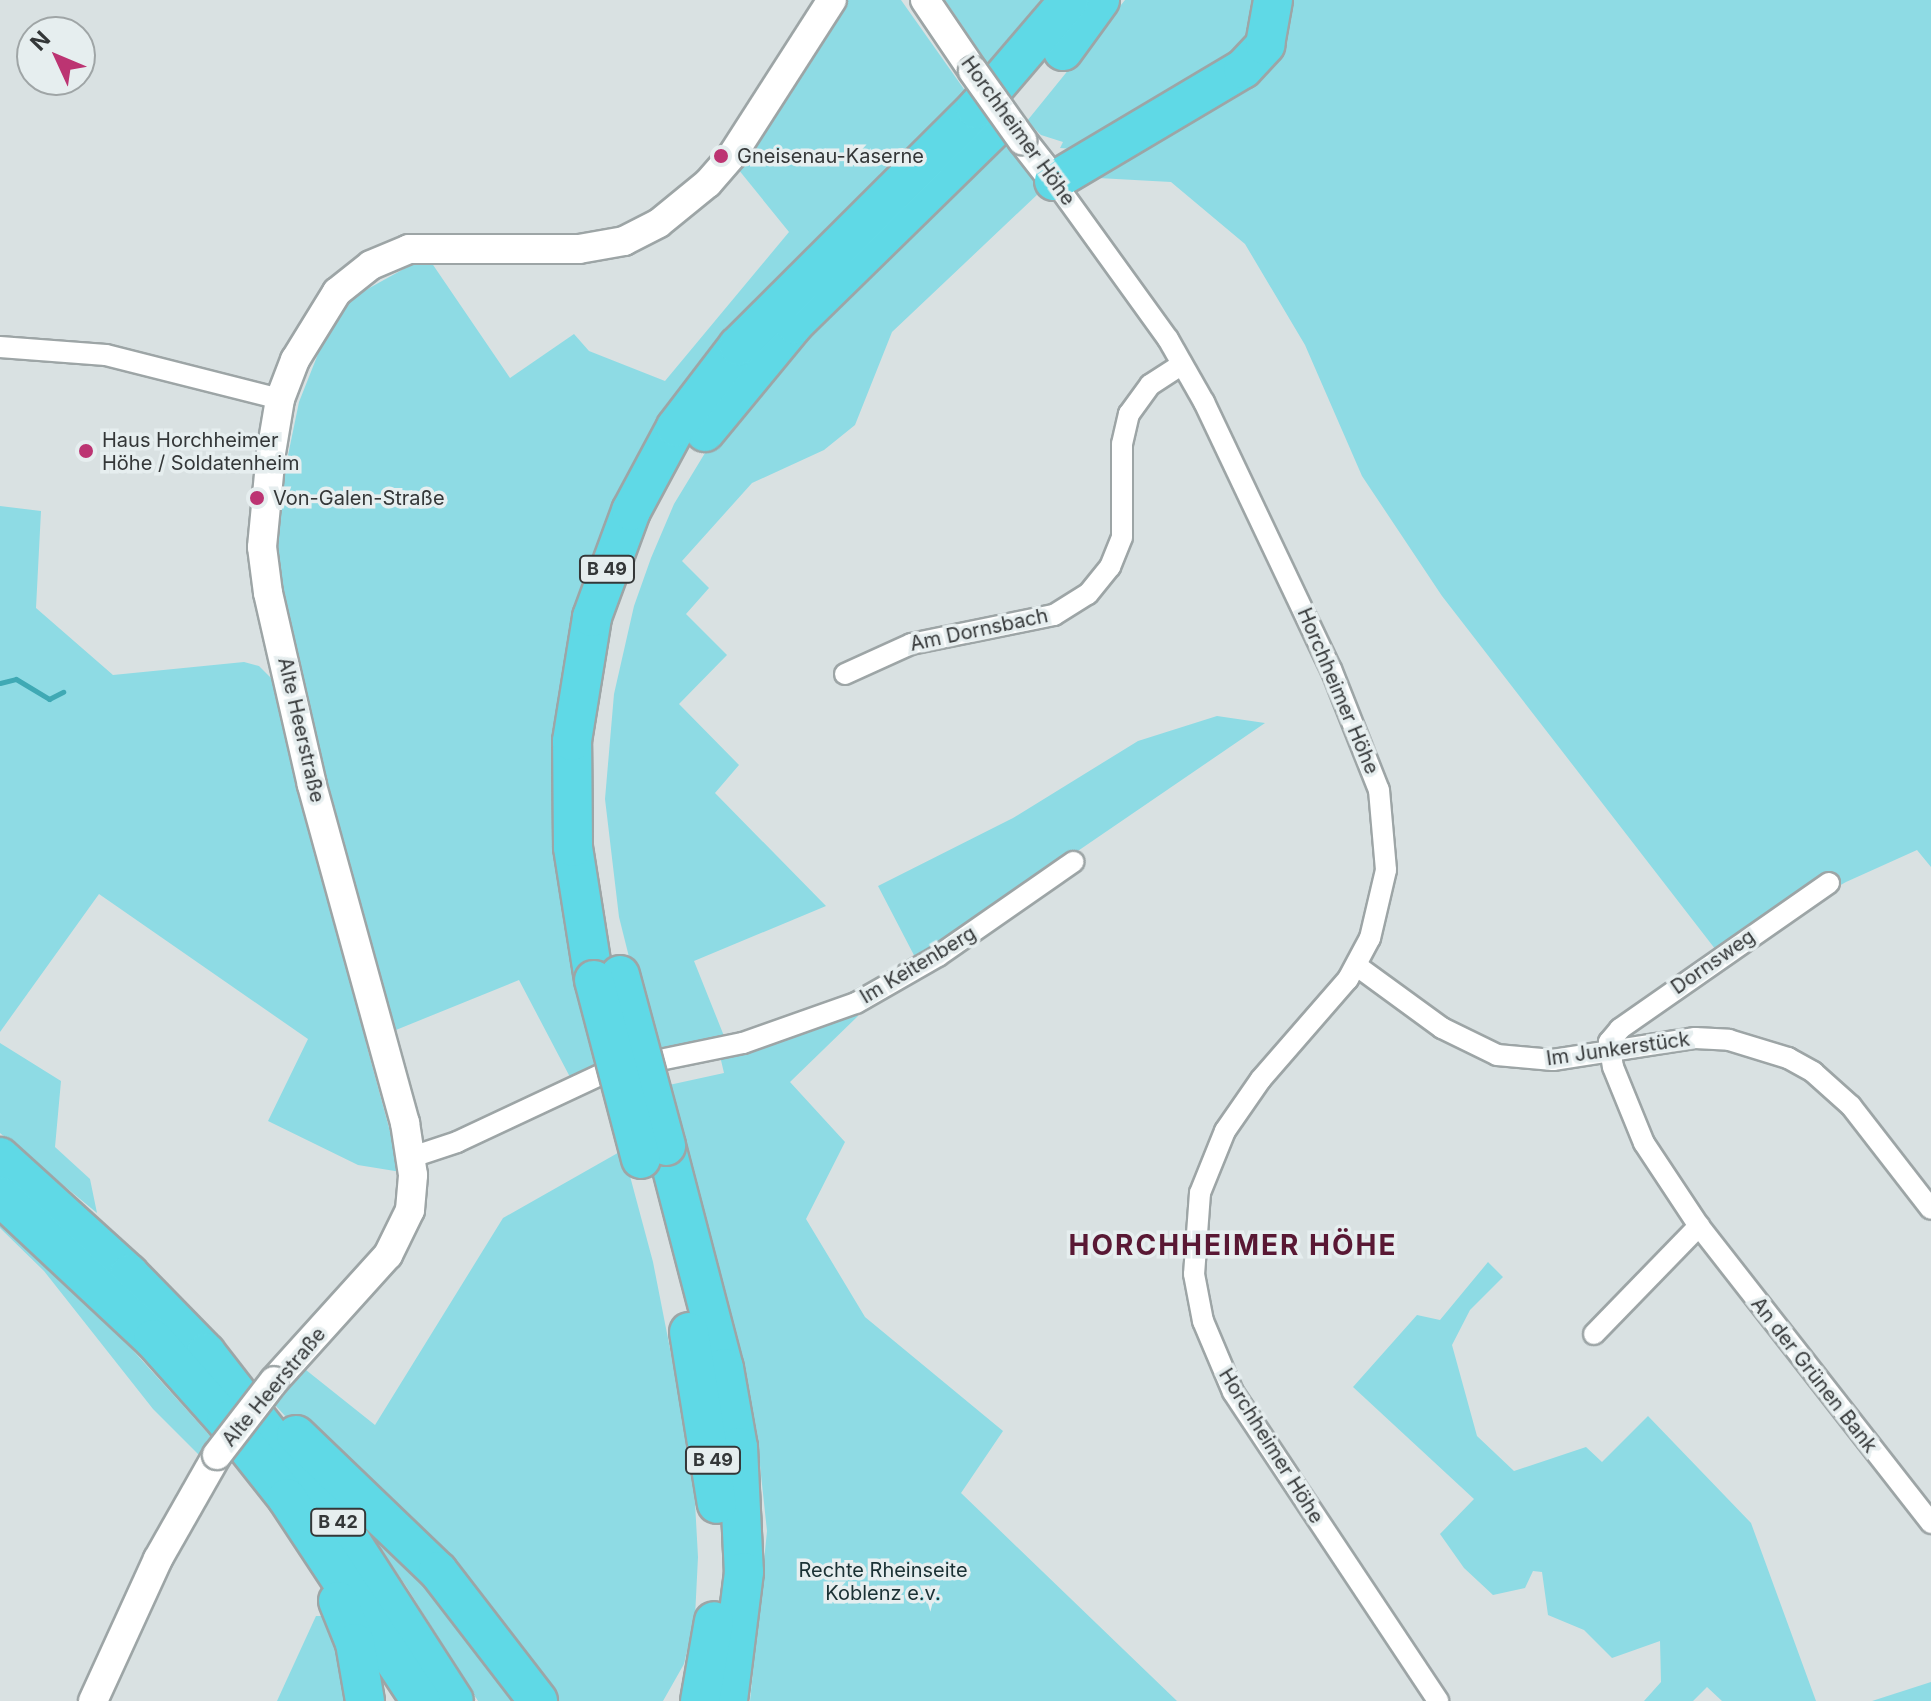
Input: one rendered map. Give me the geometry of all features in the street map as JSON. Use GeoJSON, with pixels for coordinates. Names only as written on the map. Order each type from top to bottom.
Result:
{"type":"FeatureCollection","features":[{"type":"Feature","properties":{"kind":"highway","name":"B 49"},"geometry":{"type":"LineString","coordinates":[[712,1639],[718,1518],[706,1413],[653,1152],[573,847],[572,741],[592,617],[636,500],[676,427],[738,346],[1005,79],[1069,0]]}},
{"type":"Feature","properties":{"kind":"highway","name":"B 49"},"geometry":{"type":"LineString","coordinates":[[607,978],[600,856],[600,715],[621,609],[668,494],[708,426],[752,370],[1017,105],[1100,0]]}},
{"type":"Feature","properties":{"kind":"highway"},"geometry":{"type":"LineString","coordinates":[[1054,181],[1243,69],[1265,45],[1273,0]]}},
{"type":"Feature","properties":{"kind":"highway","name":"B 49"},"geometry":{"type":"LineString","coordinates":[[653,1152],[724,1368],[741,1475],[742,1598],[728,1701]]}},
{"type":"Feature","properties":{"kind":"highway","name":"B 42"},"geometry":{"type":"LineString","coordinates":[[0,1157],[118,1263],[206,1353],[347,1535],[454,1701]]}},
{"type":"Feature","properties":{"kind":"highway","name":"B 42"},"geometry":{"type":"LineString","coordinates":[[0,1196],[153,1339],[287,1498],[421,1701]]}},
{"type":"Feature","properties":{"kind":"highway"},"geometry":{"type":"LineString","coordinates":[[206,1353],[245,1380],[420,1552],[538,1701]]}},
{"type":"Feature","properties":{"kind":"highway"},"geometry":{"type":"LineString","coordinates":[[287,1498],[355,1643],[365,1701]]}},
{"type":"Feature","properties":{"kind":"highway"},"geometry":{"type":"LineString","coordinates":[[673,1701],[712,1639]]}},
{"type":"Feature","properties":{"kind":"highway"},"geometry":{"type":"LineString","coordinates":[[700,1701],[712,1639]]}},
{"type":"Feature","properties":{"kind":"street","name":"Alte Heerstraße"},"geometry":{"type":"LineString","coordinates":[[93,1701],[158,1559],[217,1455],[274,1381],[396,1242],[410,1210],[412,1157],[312,785],[268,593],[262,547],[280,399],[306,334],[326,303],[349,280],[392,255],[425,247],[579,249],[624,241],[659,223],[708,183],[733,154],[832,0]]}},
{"type":"Feature","properties":{"kind":"street","name":"Horchheimer Höhe"},"geometry":{"type":"LineString","coordinates":[[925,0],[1182,364],[1248,488],[1331,669],[1379,790],[1386,842],[1383,895],[1357,966],[1261,1079],[1225,1131],[1200,1193],[1194,1274],[1208,1337],[1243,1409],[1438,1701]]}},
{"type":"Feature","properties":{"kind":"street"},"geometry":{"type":"LineString","coordinates":[[0,347],[106,355],[280,399]]}},
{"type":"Feature","properties":{"kind":"street","name":"Am Dornsbach"},"geometry":{"type":"LineString","coordinates":[[845,674],[911,644],[1054,615],[1088,594],[1114,560],[1124,529],[1122,444],[1129,414],[1150,385],[1182,364]]}},
{"type":"Feature","properties":{"kind":"street","name":"Im Keitenberg"},"geometry":{"type":"LineString","coordinates":[[655,1061],[743,1043],[856,1003],[938,956],[1073,862]]}},
{"type":"Feature","properties":{"kind":"street","name":"Dornsweg"},"geometry":{"type":"LineString","coordinates":[[1610,1051],[1609,1042],[1620,1029],[1829,883]]}},
{"type":"Feature","properties":{"kind":"street","name":"Im Junkerstück"},"geometry":{"type":"LineString","coordinates":[[1357,966],[1442,1028],[1483,1050],[1542,1060],[1710,1038],[1788,1058],[1813,1072],[1851,1106],[1931,1209]]}},
{"type":"Feature","properties":{"kind":"street","name":"An der Grünen Bank"},"geometry":{"type":"LineString","coordinates":[[1610,1051],[1634,1125],[1699,1226],[1931,1523]]}},
{"type":"Feature","properties":{"kind":"street"},"geometry":{"type":"LineString","coordinates":[[412,1157],[457,1142],[604,1073]]}},
{"type":"Feature","properties":{"kind":"street"},"geometry":{"type":"LineString","coordinates":[[1594,1334],[1699,1226]]}},
{"type":"Feature","properties":{"kind":"green space"},"geometry":{"type":"Polygon","coordinates":[[[848,0],[901,0],[966,92],[838,219],[709,360],[573,648],[603,1066],[570,1077],[519,980],[391,1032],[287,621],[273,528],[299,402],[337,306],[427,256],[510,378],[574,334],[589,351],[665,381],[789,232],[738,169],[848,0]]]}},
{"type":"Feature","properties":{"kind":"green space"},"geometry":{"type":"Polygon","coordinates":[[[945,0],[1041,0],[988,64],[945,0]]]}},
{"type":"Feature","properties":{"kind":"green space"},"geometry":{"type":"Polygon","coordinates":[[[1125,0],[1263,0],[1254,43],[1074,149],[1060,148],[1063,142],[1041,135],[1027,121],[1125,0]]]}},
{"type":"Feature","properties":{"kind":"green space"},"geometry":{"type":"Polygon","coordinates":[[[1283,0],[1931,0],[1931,867],[1917,850],[1846,882],[1719,954],[1442,596],[1362,476],[1305,345],[1245,244],[1171,182],[1098,178],[1104,168],[1240,84],[1283,0]]]}},
{"type":"Feature","properties":{"kind":"green space"},"geometry":{"type":"Polygon","coordinates":[[[1007,144],[1034,177],[1039,193],[892,332],[855,425],[824,450],[752,483],[682,561],[709,588],[686,614],[727,655],[679,704],[739,765],[715,793],[826,906],[694,961],[726,1041],[654,1057],[619,917],[605,799],[614,694],[634,606],[651,558],[674,504],[722,425],[836,301],[913,236],[1007,144]]]}},
{"type":"Feature","properties":{"kind":"green space"},"geometry":{"type":"Polygon","coordinates":[[[0,506],[41,511],[36,608],[113,675],[244,662],[259,666],[282,689],[373,1040],[366,1043],[401,1172],[358,1165],[268,1121],[308,1039],[99,894],[0,1032],[0,506]]]}},
{"type":"Feature","properties":{"kind":"green space"},"geometry":{"type":"Polygon","coordinates":[[[1217,716],[1265,723],[917,961],[878,886],[1013,818],[1138,741],[1217,716]]]}},
{"type":"Feature","properties":{"kind":"green space","name":"Rechte Rheinseite Koblenz e.v."},"geometry":{"type":"Polygon","coordinates":[[[853,1007],[858,1016],[790,1082],[845,1142],[806,1219],[865,1317],[1003,1431],[961,1493],[1177,1701],[750,1701],[767,1531],[756,1428],[669,1085],[724,1073],[720,1056],[853,1007]]]}},
{"type":"Feature","properties":{"kind":"green space"},"geometry":{"type":"Polygon","coordinates":[[[0,1043],[61,1081],[55,1147],[90,1179],[97,1213],[0,1133],[0,1043]]]}},
{"type":"Feature","properties":{"kind":"green space"},"geometry":{"type":"Polygon","coordinates":[[[623,1150],[653,1262],[693,1466],[698,1557],[695,1617],[684,1664],[663,1701],[548,1701],[275,1405],[306,1370],[375,1425],[503,1218],[623,1150]]]}},
{"type":"Feature","properties":{"kind":"green space"},"geometry":{"type":"Polygon","coordinates":[[[0,1217],[102,1316],[213,1439],[201,1457],[153,1409],[44,1271],[0,1228],[0,1217]]]}},
{"type":"Feature","properties":{"kind":"green space"},"geometry":{"type":"Polygon","coordinates":[[[1488,1262],[1503,1277],[1470,1310],[1452,1345],[1477,1436],[1514,1471],[1586,1447],[1602,1462],[1648,1416],[1751,1523],[1816,1701],[1722,1701],[1707,1687],[1693,1701],[1644,1701],[1661,1682],[1660,1641],[1612,1658],[1584,1630],[1548,1615],[1542,1572],[1533,1571],[1525,1588],[1493,1595],[1464,1568],[1440,1534],[1474,1499],[1353,1387],[1417,1315],[1440,1320],[1488,1262]]]}},
{"type":"Feature","properties":{"kind":"green space"},"geometry":{"type":"Polygon","coordinates":[[[342,1488],[526,1701],[478,1701],[406,1586],[339,1491],[342,1488]]]}},
{"type":"Feature","properties":{"kind":"green space"},"geometry":{"type":"Polygon","coordinates":[[[316,1616],[338,1616],[357,1701],[277,1701],[316,1616]]]}},
{"type":"Feature","properties":{"kind":"green space"},"geometry":{"type":"Polygon","coordinates":[[[1931,1682],[1931,1701],[1872,1701],[1931,1682]]]}},
{"type":"Feature","properties":{"kind":"waterway"},"geometry":{"type":"LineString","coordinates":[[0,683],[16,679],[49,699],[63,692]]}},
{"type":"Feature","properties":{"kind":"place","name":"Gneisenau-Kaserne"},"geometry":{"type":"Point","coordinates":[721,156]}},
{"type":"Feature","properties":{"kind":"place","name":"Haus Horchheimer Höhe / Soldatenheim"},"geometry":{"type":"Point","coordinates":[86,451]}},
{"type":"Feature","properties":{"kind":"place","name":"Von-Galen-Straße"},"geometry":{"type":"Point","coordinates":[257,498]}},
{"type":"Feature","properties":{"kind":"district","name":"HORCHHEIMER HÖHE"},"geometry":{"type":"Point","coordinates":[1233,1245]}}]}
